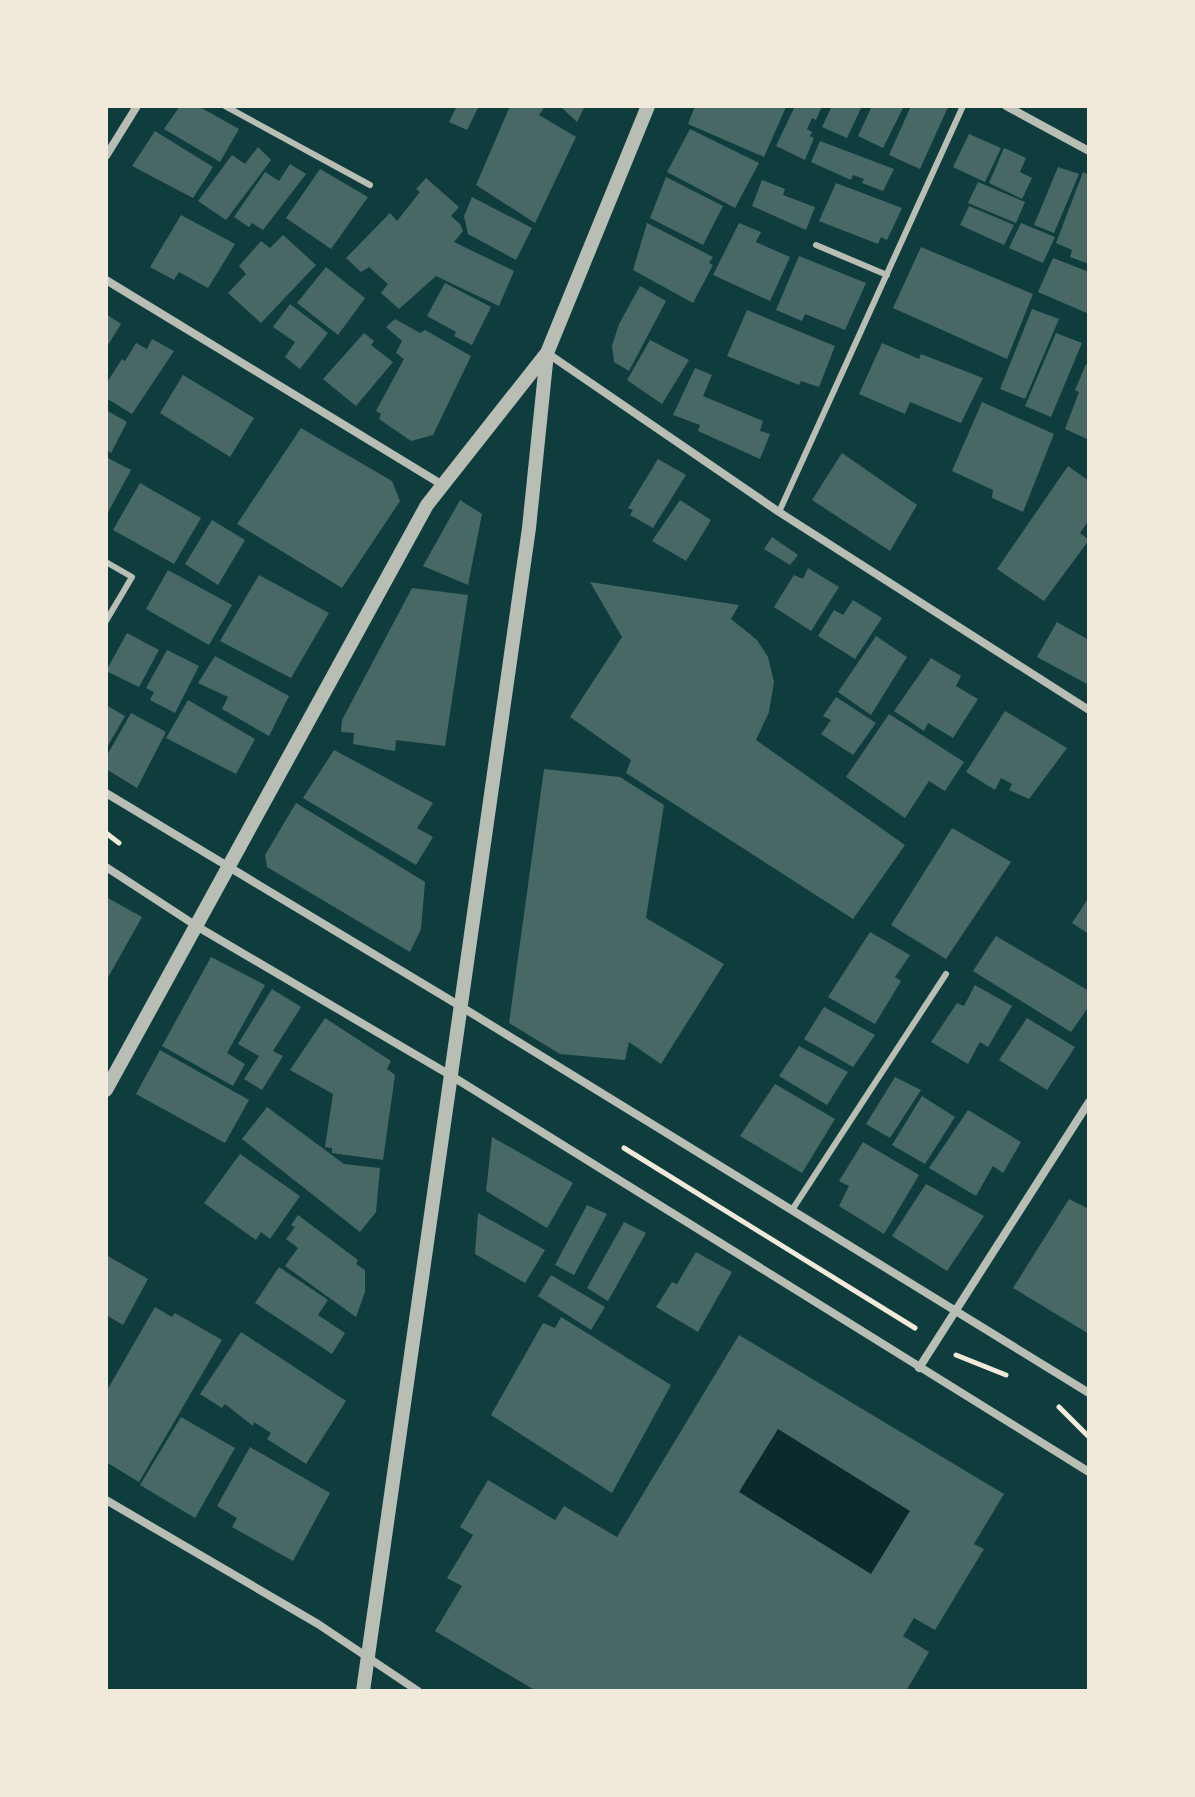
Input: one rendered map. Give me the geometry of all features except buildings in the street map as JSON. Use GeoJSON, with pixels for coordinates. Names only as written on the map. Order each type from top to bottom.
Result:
{"type":"FeatureCollection","features":[{"type":"Feature","properties":{"kind":"street"},"geometry":{"type":"LineString","coordinates":[[106,156],[137,106]]}},
{"type":"Feature","properties":{"kind":"street"},"geometry":{"type":"LineString","coordinates":[[363,1691],[529,528],[547,353],[648,106]]}},
{"type":"Feature","properties":{"kind":"street"},"geometry":{"type":"LineString","coordinates":[[1006,106],[1089,151]]}},
{"type":"Feature","properties":{"kind":"street"},"geometry":{"type":"LineString","coordinates":[[106,280],[441,484]]}},
{"type":"Feature","properties":{"kind":"street"},"geometry":{"type":"LineString","coordinates":[[106,1090],[427,505],[547,353]]}},
{"type":"Feature","properties":{"kind":"street"},"geometry":{"type":"LineString","coordinates":[[547,353],[779,512],[1089,710]]}},
{"type":"Feature","properties":{"kind":"street"},"geometry":{"type":"LineString","coordinates":[[106,793],[460,1006],[1089,1393]]}},
{"type":"Feature","properties":{"kind":"street"},"geometry":{"type":"LineString","coordinates":[[106,867],[198,927],[450,1075],[1089,1472]]}},
{"type":"Feature","properties":{"kind":"street"},"geometry":{"type":"LineString","coordinates":[[919,1368],[1089,1102]]}},
{"type":"Feature","properties":{"kind":"street"},"geometry":{"type":"LineString","coordinates":[[106,1500],[318,1624],[418,1691]]}},
{"type":"Feature","properties":{"kind":"lane"},"geometry":{"type":"LineString","coordinates":[[225,106],[370,185]]}},
{"type":"Feature","properties":{"kind":"lane"},"geometry":{"type":"LineString","coordinates":[[779,512],[963,106]]}},
{"type":"Feature","properties":{"kind":"lane"},"geometry":{"type":"LineString","coordinates":[[816,245],[887,275]]}},
{"type":"Feature","properties":{"kind":"lane"},"geometry":{"type":"LineString","coordinates":[[106,562],[132,577],[106,621]]}},
{"type":"Feature","properties":{"kind":"lane"},"geometry":{"type":"LineString","coordinates":[[792,1210],[946,974]]}},
{"type":"Feature","properties":{"kind":"path"},"geometry":{"type":"LineString","coordinates":[[937,1342],[942,1349],[1011,1377]]}},
{"type":"Feature","properties":{"kind":"path"},"geometry":{"type":"LineString","coordinates":[[1056,1404],[1089,1437]]}},
{"type":"Feature","properties":{"kind":"water"},"geometry":{"type":"Polygon","coordinates":[[[778,1429],[910,1511],[871,1574],[739,1492],[778,1429]]]}}]}
